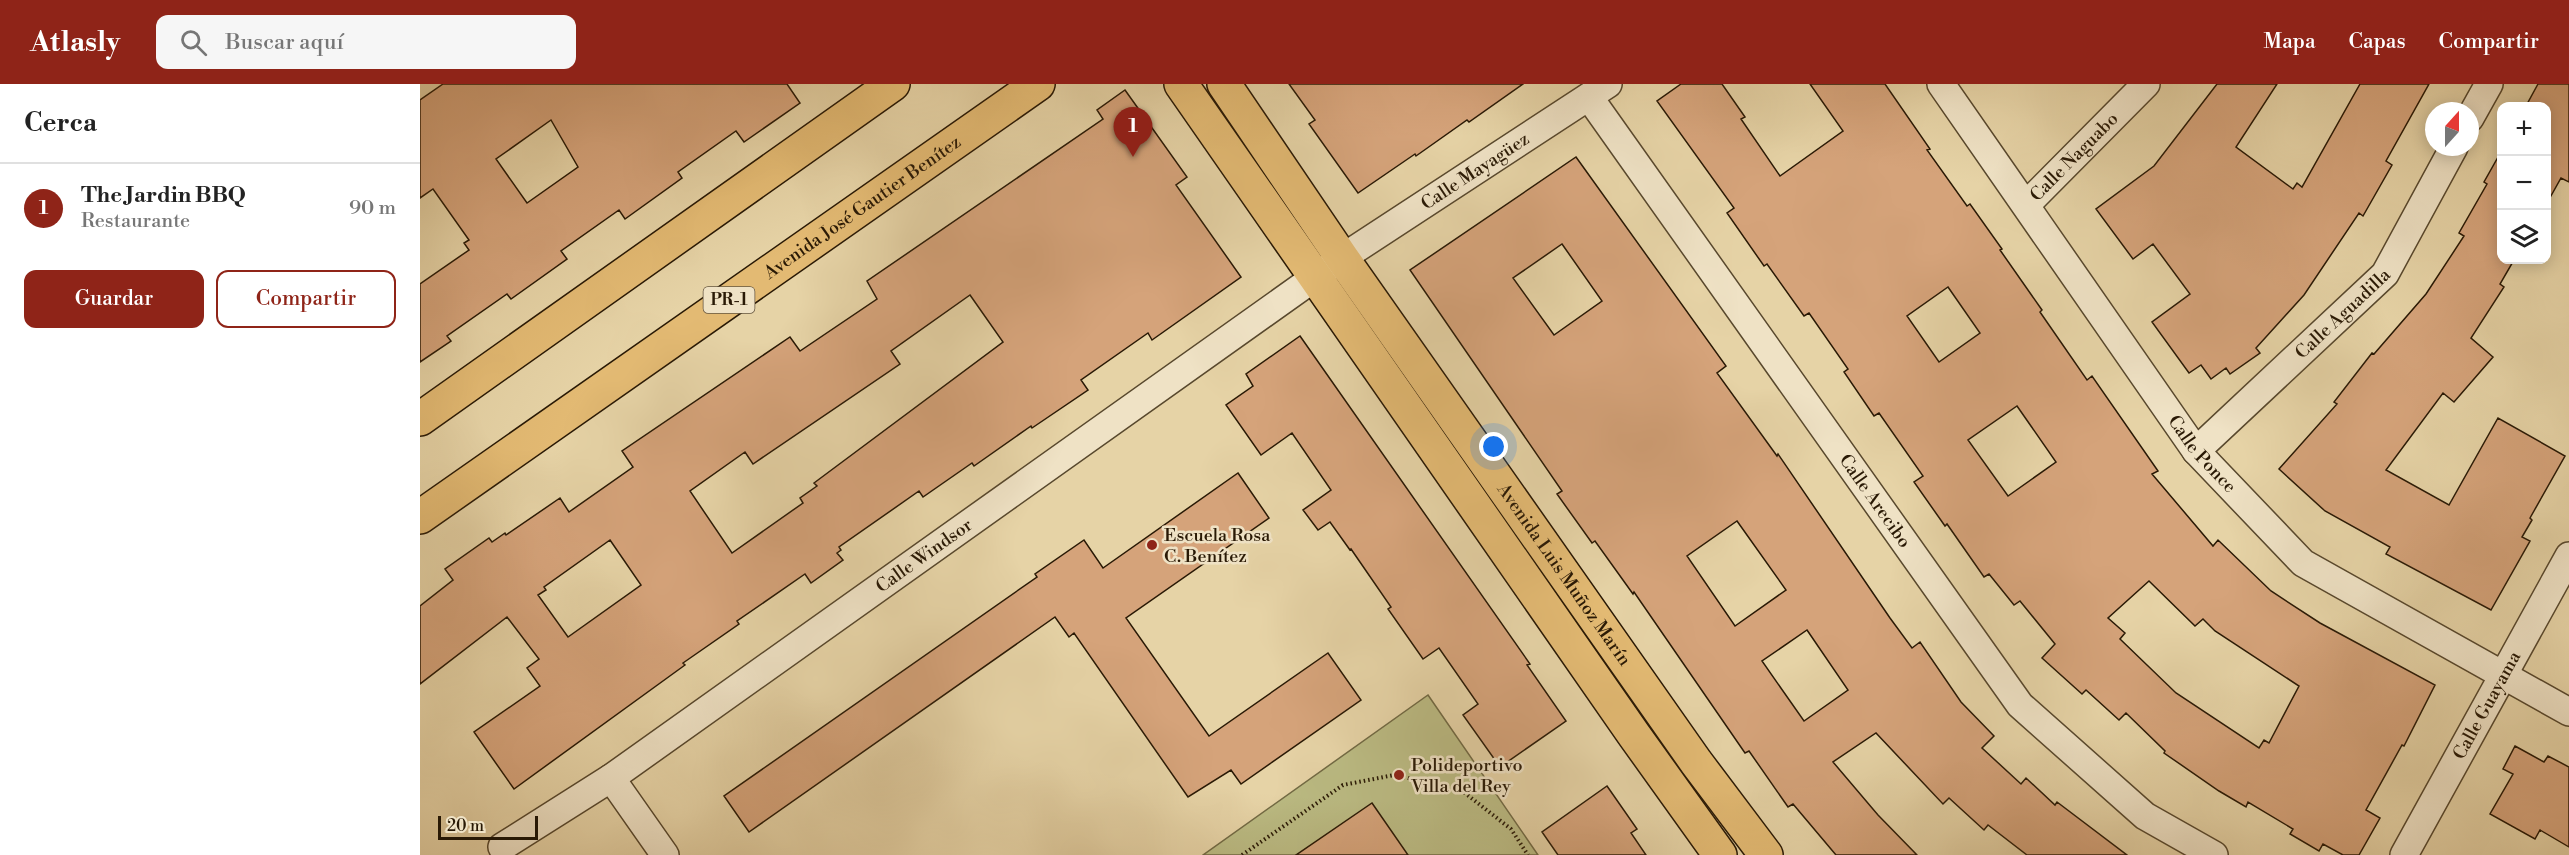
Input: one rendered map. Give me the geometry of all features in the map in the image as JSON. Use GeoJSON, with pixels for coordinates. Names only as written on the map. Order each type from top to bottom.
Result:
{"type":"FeatureCollection","features":[{"type":"Feature","properties":{"kind":"main road"},"geometry":{"type":"LineString","coordinates":[[420,418],[893,84]]}},
{"type":"Feature","properties":{"kind":"main road","name":"Avenida José Gautier Benítez"},"geometry":{"type":"LineString","coordinates":[[420,517],[1038,84]]}},
{"type":"Feature","properties":{"kind":"main road","name":"Avenida Luis Muñoz Marín"},"geometry":{"type":"LineString","coordinates":[[1181,84],[1314,278],[1720,855]]}},
{"type":"Feature","properties":{"kind":"main road","name":"Avenida Luis Muñoz Marín"},"geometry":{"type":"LineString","coordinates":[[1224,84],[1342,258],[1689,753],[1766,855]]}},
{"type":"Feature","properties":{"kind":"street","name":"Calle Ponce"},"geometry":{"type":"LineString","coordinates":[[1941,84],[2196,451],[2303,563],[2569,712]]}},
{"type":"Feature","properties":{"kind":"street","name":"Calle Naguabo"},"geometry":{"type":"LineString","coordinates":[[2026,206],[2146,84]]}},
{"type":"Feature","properties":{"kind":"street"},"geometry":{"type":"LineString","coordinates":[[2479,102],[2489,84]]}},
{"type":"Feature","properties":{"kind":"street","name":"Calle Mayagüez"},"geometry":{"type":"LineString","coordinates":[[1342,258],[1599,90]]}},
{"type":"Feature","properties":{"kind":"street","name":"Calle Arecibo"},"geometry":{"type":"LineString","coordinates":[[1599,90],[2020,705],[2145,816],[2214,855]]}},
{"type":"Feature","properties":{"kind":"street","name":"Calle Aguadilla"},"geometry":{"type":"LineString","coordinates":[[2196,451],[2385,274],[2449,156]]}},
{"type":"Feature","properties":{"kind":"street","name":"Calle Windsor"},"geometry":{"type":"LineString","coordinates":[[502,847],[611,778],[1342,258]]}},
{"type":"Feature","properties":{"kind":"street","name":"Calle Guayama"},"geometry":{"type":"LineString","coordinates":[[2404,855],[2569,556]]}},
{"type":"Feature","properties":{"kind":"street"},"geometry":{"type":"LineString","coordinates":[[611,778],[665,855]]}},
{"type":"Feature","properties":{"kind":"path"},"geometry":{"type":"LineString","coordinates":[[1242,855],[1343,785],[1394,775],[1461,790],[1511,829],[1528,855]]}},
{"type":"Feature","properties":{"kind":"green space","name":"Polideportivo Villa del Rey"},"geometry":{"type":"Polygon","coordinates":[[[1428,695],[1538,855],[1203,855],[1428,695]]]}},
{"type":"Feature","properties":{"kind":"building"},"geometry":{"type":"Polygon","coordinates":[[[443,84],[787,84],[800,103],[744,142],[736,131],[678,172],[682,178],[625,219],[619,210],[561,251],[567,259],[511,299],[507,294],[447,336],[451,341],[420,362],[420,284],[469,250],[464,243],[469,240],[433,189],[420,198],[420,100],[443,84]],[[551,120],[496,159],[527,203],[578,167],[551,120]]]}},
{"type":"Feature","properties":{"kind":"building"},"geometry":{"type":"Polygon","coordinates":[[[1289,84],[1523,84],[1469,122],[1467,120],[1358,193],[1309,124],[1315,120],[1289,84]]]}},
{"type":"Feature","properties":{"kind":"building"},"geometry":{"type":"Polygon","coordinates":[[[1681,84],[1722,84],[1745,117],[1741,119],[1780,176],[1843,131],[1810,84],[1885,84],[1930,149],[1927,150],[1967,206],[1970,204],[2002,249],[2000,250],[2042,310],[2040,312],[2087,380],[2092,376],[2158,471],[2152,474],[2213,546],[2218,540],[2271,591],[2320,623],[2435,685],[2404,746],[2402,745],[2366,810],[2380,818],[2359,855],[2343,855],[2323,844],[2319,851],[2290,834],[2293,829],[2248,802],[2246,807],[2219,791],[2164,753],[2165,751],[2126,713],[2119,720],[2086,690],[2082,694],[2042,658],[2055,644],[2020,601],[2014,605],[1989,574],[1984,577],[1947,524],[1945,526],[1914,482],[1923,476],[1879,413],[1874,416],[1844,372],[1848,369],[1809,313],[1804,316],[1767,264],[1764,266],[1727,213],[1734,208],[1657,101],[1681,84]],[[1948,287],[1907,316],[1939,362],[1980,333],[1948,287]],[[2017,406],[1968,440],[2008,496],[2056,462],[2017,406]],[[2149,581],[2108,618],[2125,633],[2120,639],[2176,693],[2259,748],[2264,740],[2269,743],[2299,686],[2215,631],[2203,619],[2195,626],[2149,581]]]}},
{"type":"Feature","properties":{"kind":"building"},"geometry":{"type":"Polygon","coordinates":[[[2217,84],[2277,84],[2236,147],[2293,189],[2297,183],[2302,187],[2360,84],[2429,84],[2386,161],[2392,165],[2363,216],[2359,213],[2304,295],[2256,348],[2260,353],[2230,374],[2226,368],[2211,379],[2201,365],[2189,373],[2152,322],[2190,294],[2153,244],[2133,259],[2096,209],[2154,166],[2217,84]]]}},
{"type":"Feature","properties":{"kind":"building"},"geometry":{"type":"Polygon","coordinates":[[[2538,84],[2569,84],[2569,182],[2561,178],[2551,196],[2551,102],[2528,102],[2538,84]]]}},
{"type":"Feature","properties":{"kind":"building"},"geometry":{"type":"Polygon","coordinates":[[[1125,90],[1187,177],[1176,185],[1241,277],[1152,340],[1148,333],[1081,380],[1088,390],[1032,428],[1031,426],[974,466],[972,463],[923,497],[919,491],[839,547],[841,550],[837,553],[843,560],[811,583],[805,574],[737,621],[739,624],[683,663],[685,665],[514,789],[474,732],[540,686],[527,668],[539,659],[507,617],[420,684],[420,606],[453,580],[445,569],[489,538],[492,542],[505,533],[506,535],[560,498],[569,512],[633,467],[622,451],[790,337],[800,351],[877,299],[867,281],[1103,119],[1097,110],[1125,90]],[[970,295],[891,351],[900,364],[753,464],[745,452],[690,491],[732,553],[803,503],[800,498],[817,486],[814,483],[1003,342],[970,295]],[[610,540],[544,587],[546,590],[538,595],[568,637],[641,585],[610,540]]]}},
{"type":"Feature","properties":{"kind":"building"},"geometry":{"type":"Polygon","coordinates":[[[1576,157],[1726,366],[1717,373],[1777,456],[1778,454],[1890,618],[1912,648],[1920,642],[1961,702],[1994,736],[1982,748],[2021,784],[2026,778],[2055,805],[2057,802],[2127,855],[2027,855],[1988,825],[1984,830],[1949,798],[1943,804],[1876,733],[1833,762],[1878,815],[1917,855],[1836,855],[1793,804],[1788,807],[1749,751],[1745,753],[1634,592],[1633,594],[1595,541],[1592,543],[1557,494],[1562,491],[1410,270],[1576,157]],[[1562,244],[1513,278],[1554,335],[1602,301],[1562,244]],[[1737,521],[1687,556],[1735,626],[1786,590],[1737,521]],[[1807,630],[1762,661],[1804,721],[1848,690],[1807,630]]]}},
{"type":"Feature","properties":{"kind":"building"},"geometry":{"type":"Polygon","coordinates":[[[2497,159],[2497,264],[2512,264],[2500,284],[2504,287],[2471,338],[2493,357],[2454,402],[2443,393],[2386,470],[2449,505],[2498,418],[2565,456],[2530,518],[2532,520],[2522,537],[2530,541],[2491,610],[2386,554],[2390,547],[2325,511],[2279,469],[2337,404],[2334,402],[2372,353],[2374,354],[2426,294],[2464,236],[2459,233],[2487,184],[2484,182],[2497,159]]]}},
{"type":"Feature","properties":{"kind":"building"},"geometry":{"type":"Polygon","coordinates":[[[1300,336],[1530,664],[1527,665],[1566,721],[1500,767],[1463,715],[1478,704],[1439,648],[1423,659],[1388,609],[1391,607],[1330,522],[1318,530],[1303,510],[1331,490],[1292,433],[1261,455],[1226,405],[1253,386],[1246,374],[1300,336]]]}},
{"type":"Feature","properties":{"kind":"building"},"geometry":{"type":"Polygon","coordinates":[[[1238,473],[1269,518],[1126,618],[1209,736],[1328,653],[1361,700],[1241,784],[1231,770],[1188,797],[1074,633],[1069,637],[1055,617],[749,832],[724,796],[1037,577],[1035,574],[1084,540],[1103,568],[1238,473]]]}},
{"type":"Feature","properties":{"kind":"building"},"geometry":{"type":"Polygon","coordinates":[[[2515,746],[2544,762],[2548,756],[2569,767],[2569,847],[2540,830],[2535,839],[2490,814],[2513,774],[2503,769],[2515,746]]]}},
{"type":"Feature","properties":{"kind":"building"},"geometry":{"type":"Polygon","coordinates":[[[1607,786],[1637,829],[1631,833],[1646,855],[1558,855],[1542,832],[1607,786]]]}},
{"type":"Feature","properties":{"kind":"building"},"geometry":{"type":"Polygon","coordinates":[[[1372,803],[1408,855],[1296,855],[1372,803]]]}},
{"type":"Feature","properties":{"kind":"place","name":"The Jardin BBQ"},"geometry":{"type":"Point","coordinates":[1133,157]}},
{"type":"Feature","properties":{"kind":"place","name":"Escuela Rosa C. Benítez"},"geometry":{"type":"Point","coordinates":[1152,545]}},
{"type":"Feature","properties":{"kind":"place","name":"Polideportivo Villa del Rey"},"geometry":{"type":"Point","coordinates":[1399,775]}}]}
